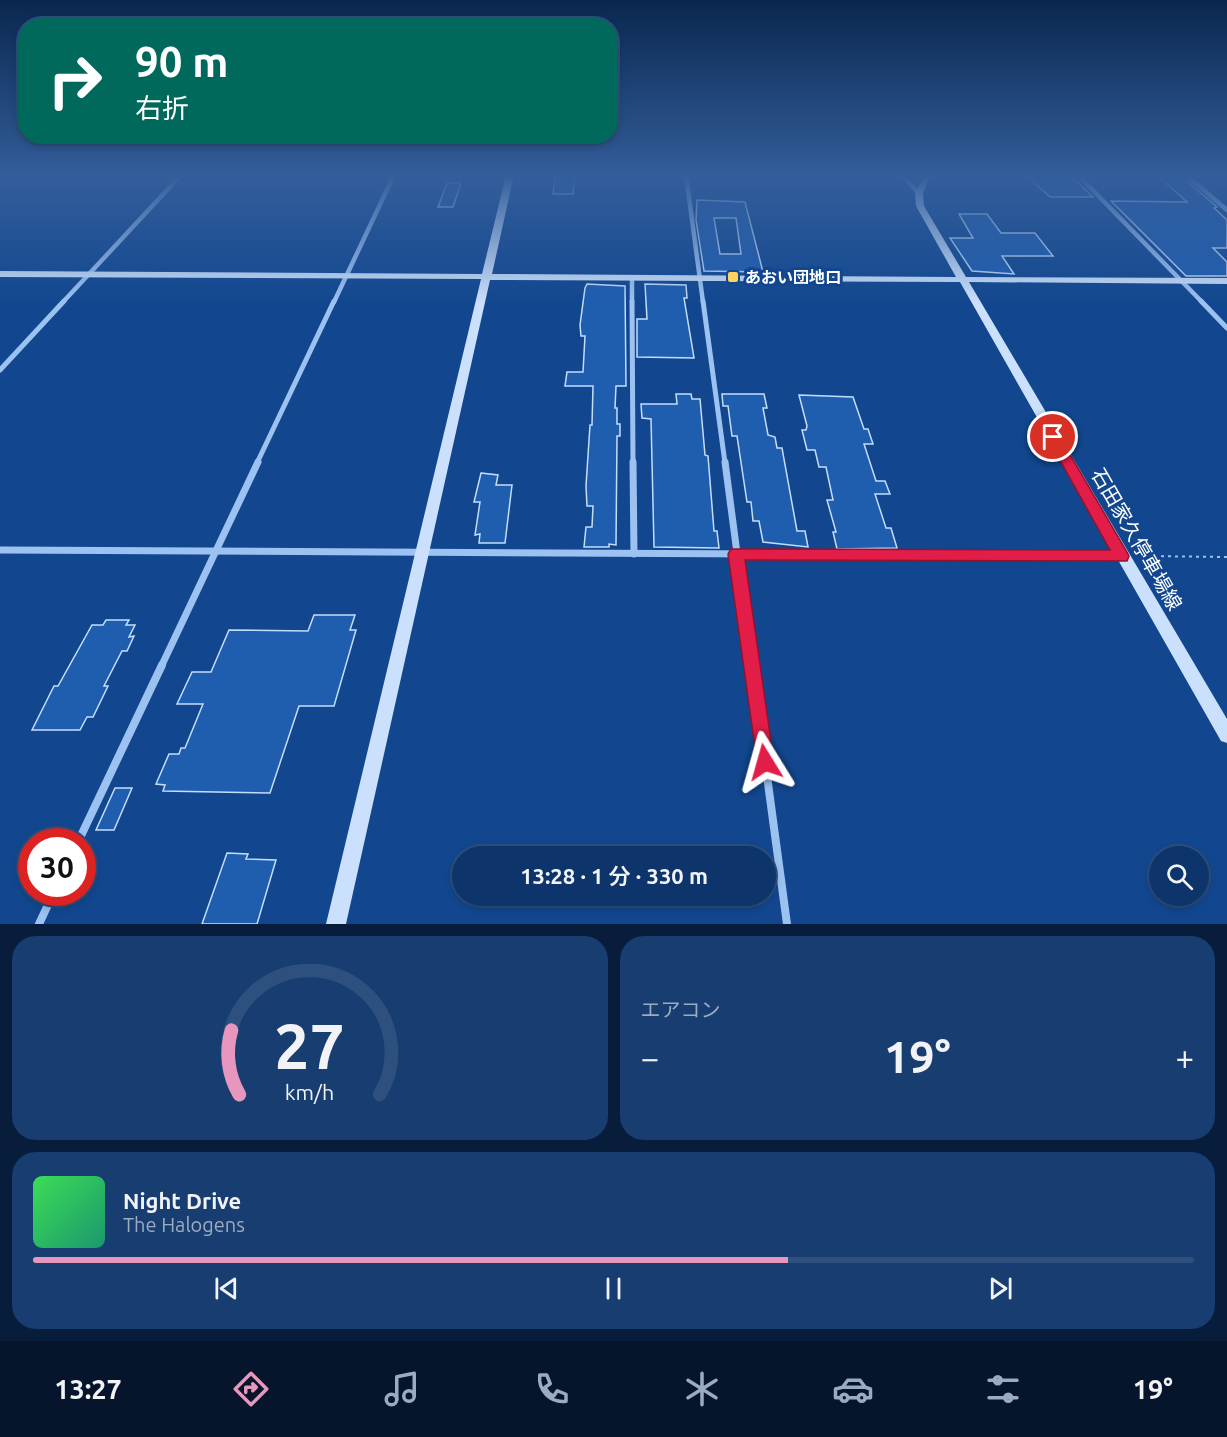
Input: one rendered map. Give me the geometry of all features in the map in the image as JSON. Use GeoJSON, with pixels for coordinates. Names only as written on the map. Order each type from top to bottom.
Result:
{"type":"FeatureCollection","features":[{"type":"Feature","properties":{"kind":"street"},"geometry":{"type":"LineString","coordinates":[[0,370],[140,218]]}},
{"type":"Feature","properties":{"kind":"street"},"geometry":{"type":"LineString","coordinates":[[85,828],[374,218]]}},
{"type":"Feature","properties":{"kind":"street"},"geometry":{"type":"LineString","coordinates":[[336,924],[500,218]]}},
{"type":"Feature","properties":{"kind":"street"},"geometry":{"type":"LineString","coordinates":[[691,218],[787,924]]}},
{"type":"Feature","properties":{"kind":"street","name":"石田家久停車場線"},"geometry":{"type":"LineString","coordinates":[[927,218],[1227,735]]}},
{"type":"Feature","properties":{"kind":"street"},"geometry":{"type":"LineString","coordinates":[[1120,218],[1227,328]]}},
{"type":"Feature","properties":{"kind":"street"},"geometry":{"type":"LineString","coordinates":[[0,274],[1227,281]]}},
{"type":"Feature","properties":{"kind":"street"},"geometry":{"type":"LineString","coordinates":[[632,277],[634,554]]}},
{"type":"Feature","properties":{"kind":"street"},"geometry":{"type":"LineString","coordinates":[[0,550],[1122,556]]}},
{"type":"Feature","properties":{"kind":"street"},"geometry":{"type":"LineString","coordinates":[[39,924],[47,906]]}},
{"type":"Feature","properties":{"kind":"path"},"geometry":{"type":"LineString","coordinates":[[1122,556],[1227,557]]}},
{"type":"Feature","properties":{"kind":"building"},"geometry":{"type":"Polygon","coordinates":[[[696,218],[714,218],[720,254],[741,254],[736,218],[749,218],[763,272],[704,271],[696,218]]]}},
{"type":"Feature","properties":{"kind":"building"},"geometry":{"type":"Polygon","coordinates":[[[961,218],[990,218],[1001,233],[1035,233],[1053,256],[1002,256],[1014,274],[972,271],[950,238],[973,238],[961,218]]]}},
{"type":"Feature","properties":{"kind":"building"},"geometry":{"type":"Polygon","coordinates":[[[1128,218],[1225,218],[1227,220],[1227,248],[1213,248],[1227,262],[1227,276],[1186,276],[1128,218]]]}},
{"type":"Feature","properties":{"kind":"building"},"geometry":{"type":"Polygon","coordinates":[[[587,284],[625,286],[626,386],[616,386],[615,408],[617,408],[617,424],[620,424],[620,436],[617,436],[616,545],[609,544],[609,547],[584,547],[586,527],[592,527],[593,506],[587,506],[586,486],[593,386],[565,386],[567,372],[583,372],[585,336],[581,336],[580,325],[587,284]]]}},
{"type":"Feature","properties":{"kind":"building"},"geometry":{"type":"Polygon","coordinates":[[[645,284],[686,285],[687,298],[684,298],[694,358],[637,357],[637,319],[647,319],[645,284]]]}},
{"type":"Feature","properties":{"kind":"building"},"geometry":{"type":"Polygon","coordinates":[[[676,394],[691,394],[692,399],[700,399],[705,455],[708,456],[714,531],[717,531],[719,548],[654,547],[651,419],[642,418],[641,404],[677,404],[676,394]]]}},
{"type":"Feature","properties":{"kind":"building"},"geometry":{"type":"Polygon","coordinates":[[[722,394],[764,394],[767,408],[763,408],[768,435],[775,437],[777,448],[782,448],[797,531],[805,531],[808,547],[763,542],[759,521],[753,521],[751,502],[747,502],[737,436],[732,436],[728,406],[723,406],[722,394]]]}},
{"type":"Feature","properties":{"kind":"building"},"geometry":{"type":"Polygon","coordinates":[[[799,395],[853,397],[864,429],[868,429],[873,444],[864,444],[876,481],[885,481],[890,494],[875,494],[886,528],[891,528],[897,548],[837,549],[833,532],[836,532],[827,500],[833,500],[826,467],[819,467],[815,450],[807,450],[802,430],[806,430],[807,426],[799,395]]]}},
{"type":"Feature","properties":{"kind":"building"},"geometry":{"type":"Polygon","coordinates":[[[481,473],[498,475],[496,485],[512,485],[505,543],[479,543],[480,534],[475,535],[480,502],[474,502],[481,473]]]}},
{"type":"Feature","properties":{"kind":"building"},"geometry":{"type":"Polygon","coordinates":[[[314,615],[355,615],[350,630],[356,630],[334,706],[299,706],[270,793],[163,791],[165,785],[156,784],[169,754],[179,754],[181,748],[185,748],[203,704],[177,704],[192,672],[211,672],[229,630],[308,631],[314,615]]]}},
{"type":"Feature","properties":{"kind":"building"},"geometry":{"type":"Polygon","coordinates":[[[106,620],[129,620],[126,625],[135,625],[129,637],[134,636],[127,651],[122,651],[104,686],[108,686],[93,717],[87,717],[80,730],[32,730],[54,686],[58,686],[92,625],[103,625],[106,620]]]}},
{"type":"Feature","properties":{"kind":"building"},"geometry":{"type":"Polygon","coordinates":[[[115,788],[132,788],[114,830],[96,830],[115,788]]]}},
{"type":"Feature","properties":{"kind":"building"},"geometry":{"type":"Polygon","coordinates":[[[227,853],[248,854],[246,859],[276,860],[257,924],[202,924],[227,853]]]}},
{"type":"Feature","properties":{"kind":"place","name":"あおい団地口"},"geometry":{"type":"Point","coordinates":[733,277]}},
{"type":"Feature","properties":{"kind":"route"},"geometry":{"type":"LineString","coordinates":[[765,762],[736,554],[1122,556],[1053,437]]}}]}
